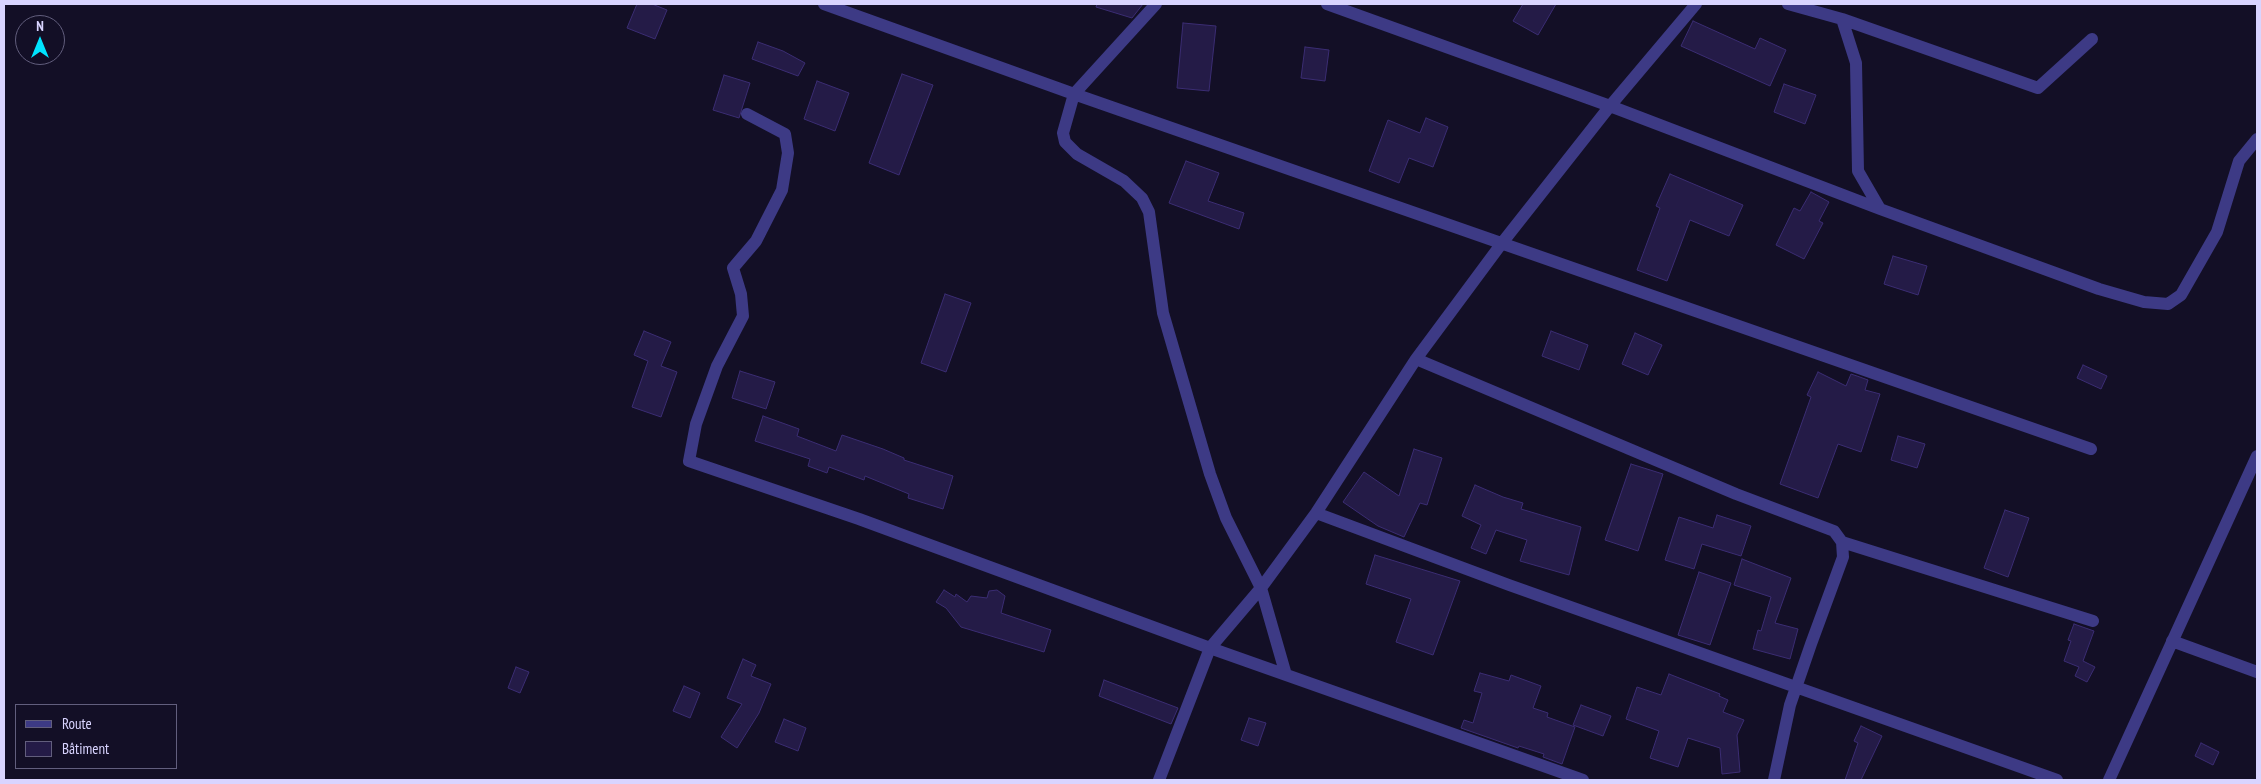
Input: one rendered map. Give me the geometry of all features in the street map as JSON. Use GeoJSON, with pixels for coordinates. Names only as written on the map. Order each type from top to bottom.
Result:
{"type":"FeatureCollection","features":[{"type":"Feature","properties":{"kind":"street"},"geometry":{"type":"LineString","coordinates":[[824,4],[1074,94],[2091,449]]}},
{"type":"Feature","properties":{"kind":"street"},"geometry":{"type":"LineString","coordinates":[[1156,4],[1074,94],[1063,133],[1065,142],[1077,154],[1124,181],[1142,198],[1149,212],[1162,313],[1210,474],[1226,518],[1261,588],[1286,674]]}},
{"type":"Feature","properties":{"kind":"street"},"geometry":{"type":"LineString","coordinates":[[1327,4],[1610,106],[1880,209],[2099,289],[2144,302],[2168,304],[2181,295],[2217,232],[2238,161],[2257,139]]}},
{"type":"Feature","properties":{"kind":"street"},"geometry":{"type":"LineString","coordinates":[[1159,780],[1210,648],[1261,588],[1316,513],[1416,359],[1502,243],[1610,106],[1696,4]]}},
{"type":"Feature","properties":{"kind":"street"},"geometry":{"type":"LineString","coordinates":[[1788,4],[1842,19],[2038,88],[2092,39]]}},
{"type":"Feature","properties":{"kind":"street"},"geometry":{"type":"LineString","coordinates":[[1842,19],[1856,63],[1858,171],[1880,209]]}},
{"type":"Feature","properties":{"kind":"street"},"geometry":{"type":"LineString","coordinates":[[747,114],[785,134],[788,153],[782,190],[756,242],[734,268],[741,294],[743,316],[717,366],[696,424],[688,461],[859,519],[1210,648],[1584,780]]}},
{"type":"Feature","properties":{"kind":"street"},"geometry":{"type":"LineString","coordinates":[[1416,359],[1736,494],[1834,531],[1842,542],[1844,557],[1796,688],[1774,780]]}},
{"type":"Feature","properties":{"kind":"street"},"geometry":{"type":"LineString","coordinates":[[2108,780],[2257,456]]}},
{"type":"Feature","properties":{"kind":"street"},"geometry":{"type":"LineString","coordinates":[[1316,513],[1509,585],[2056,780]]}},
{"type":"Feature","properties":{"kind":"street"},"geometry":{"type":"LineString","coordinates":[[1842,542],[2093,621]]}},
{"type":"Feature","properties":{"kind":"street"},"geometry":{"type":"LineString","coordinates":[[2172,641],[2257,672]]}},
{"type":"Feature","properties":{"kind":"building"},"geometry":{"type":"Polygon","coordinates":[[[637,4],[652,4],[667,10],[655,39],[627,28],[637,4]]]}},
{"type":"Feature","properties":{"kind":"building"},"geometry":{"type":"Polygon","coordinates":[[[1097,4],[1143,4],[1132,18],[1096,7],[1097,4]]]}},
{"type":"Feature","properties":{"kind":"building"},"geometry":{"type":"Polygon","coordinates":[[[1523,4],[1556,4],[1538,35],[1513,21],[1523,4]]]}},
{"type":"Feature","properties":{"kind":"building"},"geometry":{"type":"Polygon","coordinates":[[[1693,21],[1755,49],[1760,38],[1786,50],[1770,86],[1681,46],[1693,21]]]}},
{"type":"Feature","properties":{"kind":"building"},"geometry":{"type":"Polygon","coordinates":[[[1183,23],[1216,26],[1209,91],[1177,88],[1183,23]]]}},
{"type":"Feature","properties":{"kind":"building"},"geometry":{"type":"Polygon","coordinates":[[[758,42],[783,51],[805,63],[798,76],[752,59],[758,42]]]}},
{"type":"Feature","properties":{"kind":"building"},"geometry":{"type":"Polygon","coordinates":[[[1305,47],[1329,50],[1325,81],[1301,78],[1305,47]]]}},
{"type":"Feature","properties":{"kind":"building"},"geometry":{"type":"Polygon","coordinates":[[[902,74],[933,85],[899,175],[869,163],[902,74]]]}},
{"type":"Feature","properties":{"kind":"building"},"geometry":{"type":"Polygon","coordinates":[[[724,75],[750,83],[739,118],[713,110],[724,75]]]}},
{"type":"Feature","properties":{"kind":"building"},"geometry":{"type":"Polygon","coordinates":[[[817,81],[849,93],[835,131],[804,119],[817,81]]]}},
{"type":"Feature","properties":{"kind":"building"},"geometry":{"type":"Polygon","coordinates":[[[1784,84],[1816,95],[1805,124],[1774,112],[1784,84]]]}},
{"type":"Feature","properties":{"kind":"building"},"geometry":{"type":"Polygon","coordinates":[[[1426,118],[1448,127],[1433,167],[1409,158],[1399,183],[1369,171],[1388,120],[1420,133],[1426,118]]]}},
{"type":"Feature","properties":{"kind":"building"},"geometry":{"type":"Polygon","coordinates":[[[1186,161],[1219,173],[1208,201],[1244,213],[1239,229],[1169,203],[1186,161]]]}},
{"type":"Feature","properties":{"kind":"building"},"geometry":{"type":"Polygon","coordinates":[[[1670,174],[1743,205],[1729,236],[1690,220],[1667,281],[1637,270],[1660,208],[1656,206],[1670,174]]]}},
{"type":"Feature","properties":{"kind":"building"},"geometry":{"type":"Polygon","coordinates":[[[1811,192],[1829,202],[1819,221],[1823,223],[1804,259],[1776,245],[1794,208],[1800,211],[1811,192]]]}},
{"type":"Feature","properties":{"kind":"building"},"geometry":{"type":"Polygon","coordinates":[[[1893,256],[1927,266],[1918,295],[1884,284],[1893,256]]]}},
{"type":"Feature","properties":{"kind":"building"},"geometry":{"type":"Polygon","coordinates":[[[945,294],[971,303],[946,372],[921,363],[945,294]]]}},
{"type":"Feature","properties":{"kind":"building"},"geometry":{"type":"Polygon","coordinates":[[[644,331],[671,342],[661,366],[677,372],[661,417],[632,407],[648,361],[634,355],[644,331]]]}},
{"type":"Feature","properties":{"kind":"building"},"geometry":{"type":"Polygon","coordinates":[[[1551,331],[1588,345],[1579,370],[1542,356],[1551,331]]]}},
{"type":"Feature","properties":{"kind":"building"},"geometry":{"type":"Polygon","coordinates":[[[1635,333],[1662,345],[1648,375],[1622,364],[1635,333]]]}},
{"type":"Feature","properties":{"kind":"building"},"geometry":{"type":"Polygon","coordinates":[[[2083,365],[2107,376],[2101,389],[2077,378],[2083,365]]]}},
{"type":"Feature","properties":{"kind":"building"},"geometry":{"type":"Polygon","coordinates":[[[740,371],[775,382],[766,409],[732,398],[740,371]]]}},
{"type":"Feature","properties":{"kind":"building"},"geometry":{"type":"Polygon","coordinates":[[[1818,372],[1846,386],[1851,374],[1857,376],[1868,380],[1865,390],[1880,394],[1861,452],[1838,444],[1818,498],[1780,484],[1811,397],[1807,395],[1818,372]]]}},
{"type":"Feature","properties":{"kind":"building"},"geometry":{"type":"Polygon","coordinates":[[[763,416],[799,429],[797,436],[836,451],[842,435],[883,449],[904,458],[904,460],[953,476],[943,509],[908,498],[909,494],[865,476],[864,480],[829,467],[827,473],[808,466],[810,459],[755,441],[763,416]]]}},
{"type":"Feature","properties":{"kind":"building"},"geometry":{"type":"Polygon","coordinates":[[[1898,436],[1925,444],[1917,468],[1891,460],[1898,436]]]}},
{"type":"Feature","properties":{"kind":"building"},"geometry":{"type":"Polygon","coordinates":[[[1414,449],[1442,458],[1427,505],[1420,503],[1404,537],[1378,526],[1343,502],[1364,472],[1399,496],[1414,449]]]}},
{"type":"Feature","properties":{"kind":"building"},"geometry":{"type":"Polygon","coordinates":[[[1631,464],[1663,474],[1638,551],[1605,540],[1631,464]]]}},
{"type":"Feature","properties":{"kind":"building"},"geometry":{"type":"Polygon","coordinates":[[[1475,485],[1523,503],[1521,509],[1581,527],[1569,575],[1520,561],[1527,540],[1496,530],[1486,554],[1471,548],[1481,525],[1462,516],[1475,485]]]}},
{"type":"Feature","properties":{"kind":"building"},"geometry":{"type":"Polygon","coordinates":[[[2005,510],[2029,518],[2008,577],[1984,568],[2005,510]]]}},
{"type":"Feature","properties":{"kind":"building"},"geometry":{"type":"Polygon","coordinates":[[[1717,515],[1751,526],[1741,556],[1702,544],[1694,569],[1665,560],[1679,517],[1713,528],[1717,515]]]}},
{"type":"Feature","properties":{"kind":"building"},"geometry":{"type":"Polygon","coordinates":[[[1375,555],[1460,581],[1433,655],[1396,642],[1411,599],[1366,584],[1375,555]]]}},
{"type":"Feature","properties":{"kind":"building"},"geometry":{"type":"Polygon","coordinates":[[[1742,559],[1791,578],[1775,623],[1798,629],[1790,659],[1753,649],[1758,630],[1761,631],[1771,597],[1734,585],[1742,559]]]}},
{"type":"Feature","properties":{"kind":"building"},"geometry":{"type":"Polygon","coordinates":[[[1699,572],[1731,583],[1710,645],[1678,635],[1699,572]]]}},
{"type":"Feature","properties":{"kind":"building"},"geometry":{"type":"Polygon","coordinates":[[[944,590],[955,597],[956,594],[967,602],[971,596],[987,598],[989,591],[997,590],[1005,596],[1001,613],[1051,630],[1044,652],[961,627],[946,608],[936,602],[944,590]]]}},
{"type":"Feature","properties":{"kind":"building"},"geometry":{"type":"Polygon","coordinates":[[[2074,624],[2094,631],[2083,661],[2095,667],[2087,682],[2075,676],[2079,667],[2064,661],[2071,641],[2068,640],[2074,624]]]}},
{"type":"Feature","properties":{"kind":"building"},"geometry":{"type":"Polygon","coordinates":[[[743,659],[756,665],[751,676],[771,684],[759,713],[737,748],[721,737],[742,704],[727,698],[743,659]]]}},
{"type":"Feature","properties":{"kind":"building"},"geometry":{"type":"Polygon","coordinates":[[[516,667],[529,672],[520,693],[508,688],[516,667]]]}},
{"type":"Feature","properties":{"kind":"building"},"geometry":{"type":"Polygon","coordinates":[[[1480,673],[1509,681],[1511,675],[1541,686],[1533,708],[1548,713],[1547,717],[1575,727],[1562,764],[1543,757],[1544,754],[1519,746],[1518,748],[1461,728],[1464,720],[1473,723],[1482,693],[1474,691],[1480,673]]]}},
{"type":"Feature","properties":{"kind":"building"},"geometry":{"type":"Polygon","coordinates":[[[1669,674],[1720,694],[1719,696],[1728,700],[1723,712],[1744,720],[1737,735],[1740,772],[1722,774],[1720,748],[1688,738],[1678,767],[1650,758],[1659,731],[1626,719],[1637,687],[1661,695],[1669,674]]]}},
{"type":"Feature","properties":{"kind":"building"},"geometry":{"type":"Polygon","coordinates":[[[1104,680],[1178,708],[1171,724],[1099,696],[1104,680]]]}},
{"type":"Feature","properties":{"kind":"building"},"geometry":{"type":"Polygon","coordinates":[[[684,686],[700,693],[690,718],[673,711],[684,686]]]}},
{"type":"Feature","properties":{"kind":"building"},"geometry":{"type":"Polygon","coordinates":[[[1581,705],[1611,716],[1603,736],[1573,725],[1581,705]]]}},
{"type":"Feature","properties":{"kind":"building"},"geometry":{"type":"Polygon","coordinates":[[[1249,718],[1266,723],[1258,746],[1241,740],[1249,718]]]}},
{"type":"Feature","properties":{"kind":"building"},"geometry":{"type":"Polygon","coordinates":[[[784,719],[806,728],[798,751],[775,742],[784,719]]]}},
{"type":"Feature","properties":{"kind":"building"},"geometry":{"type":"Polygon","coordinates":[[[1861,726],[1882,736],[1861,780],[1845,780],[1858,743],[1854,741],[1861,726]]]}},
{"type":"Feature","properties":{"kind":"building"},"geometry":{"type":"Polygon","coordinates":[[[2201,743],[2219,752],[2213,765],[2195,756],[2201,743]]]}}]}
